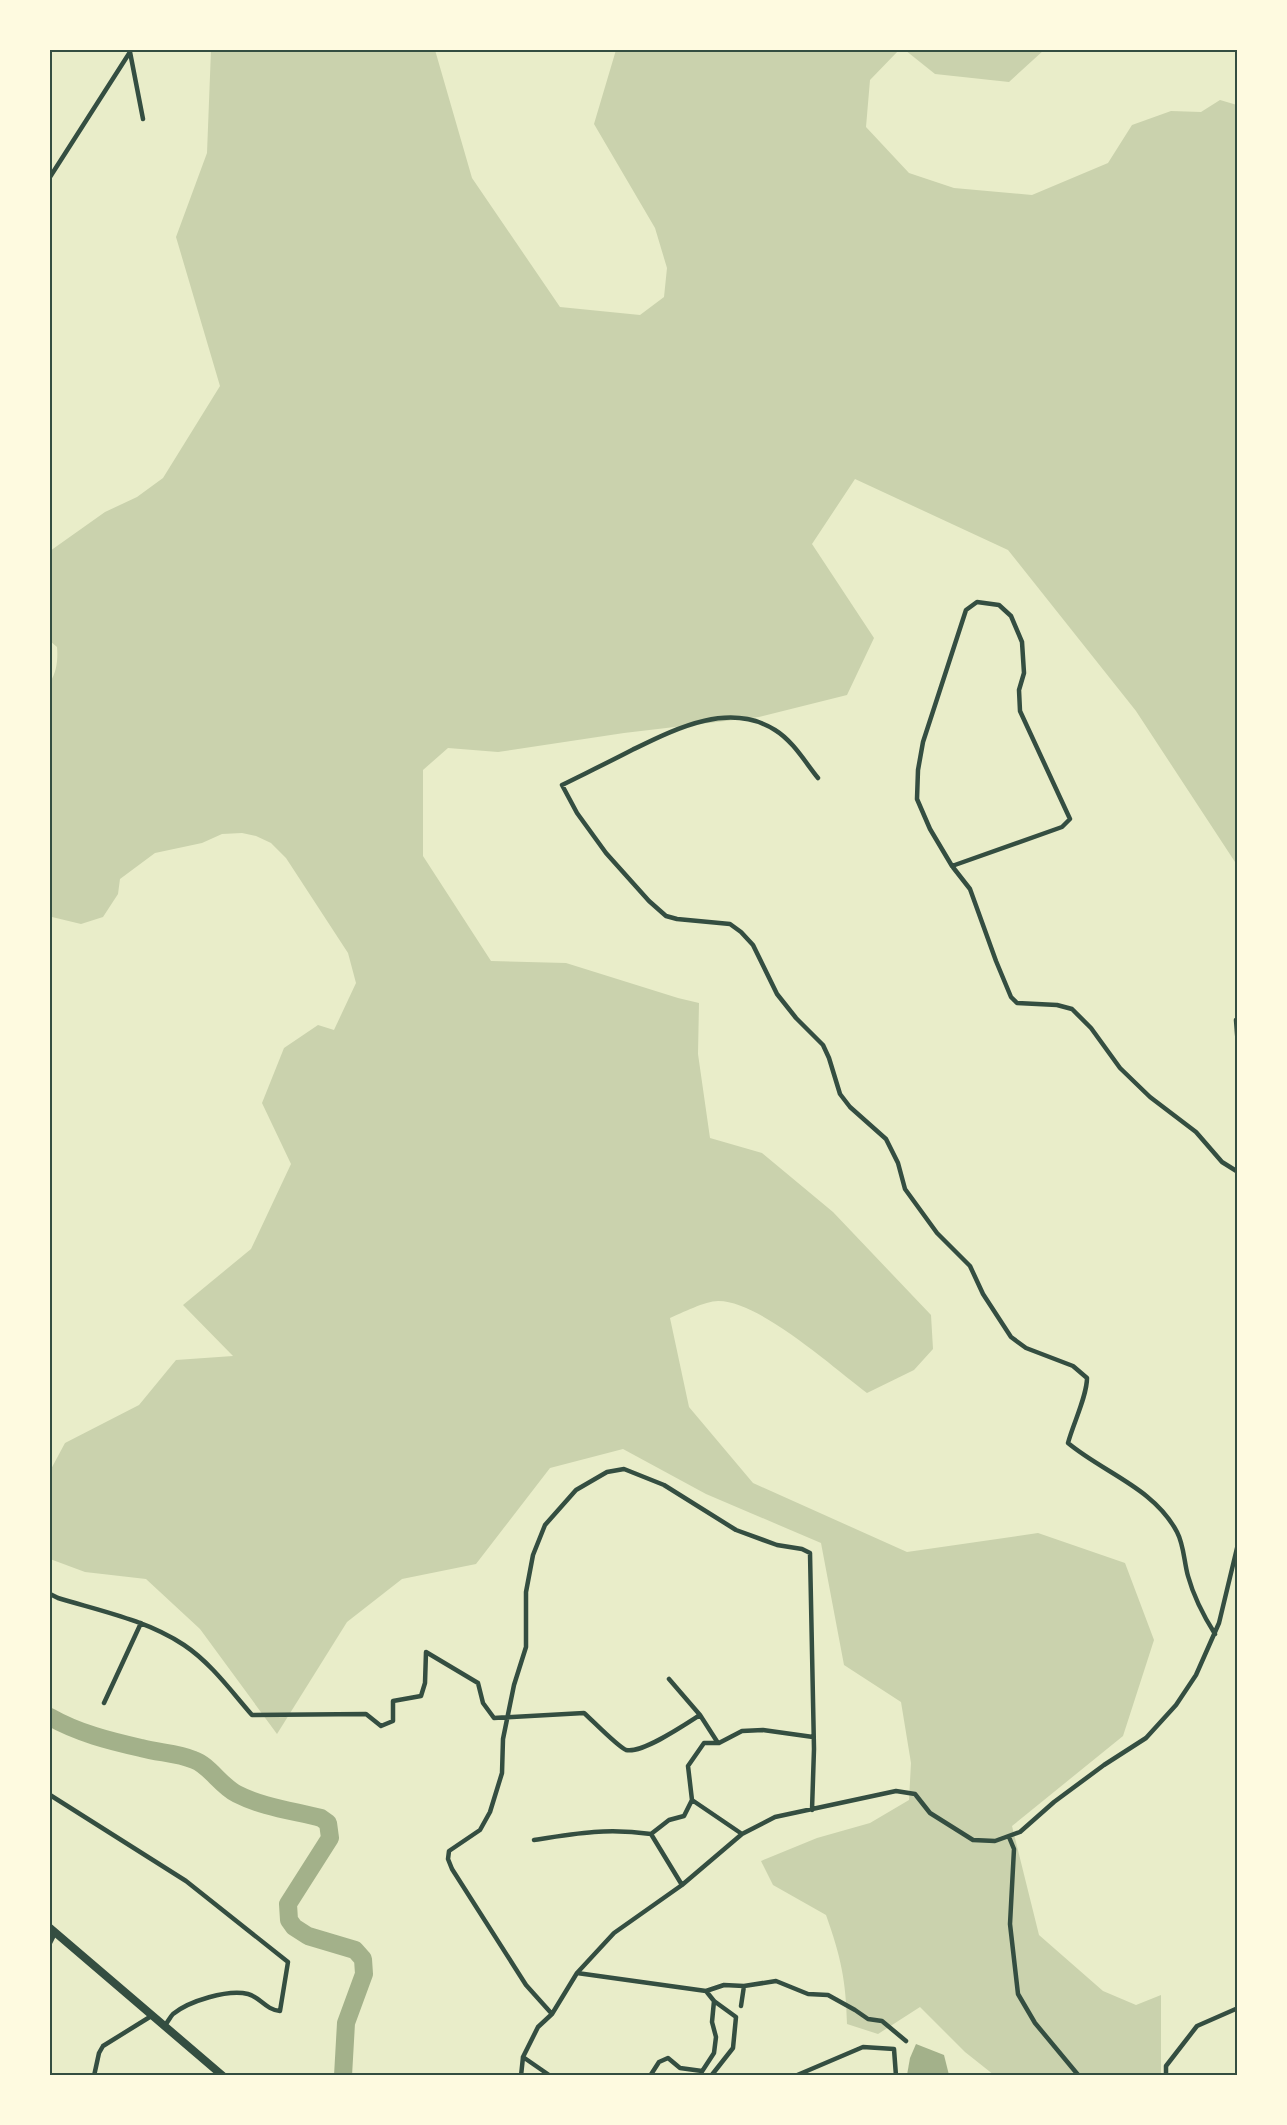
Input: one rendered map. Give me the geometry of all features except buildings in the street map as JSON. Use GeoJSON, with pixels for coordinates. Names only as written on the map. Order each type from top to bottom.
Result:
{"type":"FeatureCollection","features":[{"type":"Feature","properties":{"kind":"main road"},"geometry":{"type":"LineString","coordinates":[[52,1930],[223,2076]]}},
{"type":"Feature","properties":{"kind":"street"},"geometry":{"type":"LineString","coordinates":[[130,51],[143,119]]}},
{"type":"Feature","properties":{"kind":"street"},"geometry":{"type":"LineString","coordinates":[[50,177],[130,51]]}},
{"type":"Feature","properties":{"kind":"street"},"geometry":{"type":"LineString","coordinates":[[952,866],[1062,826],[1070,819],[1020,711],[1019,690],[1024,673],[1022,642],[1011,616],[999,605],[977,602],[966,609],[923,742],[918,770],[917,799],[930,829],[952,866],[970,889],[1011,997],[1017,1003],[1057,1005],[1072,1009],[1091,1028],[1120,1068],[1150,1097],[1196,1132],[1222,1162],[1238,1172]]}},
{"type":"Feature","properties":{"kind":"street"},"geometry":{"type":"LineString","coordinates":[[818,778],[777,731],[759,722],[743,719],[714,719],[701,721],[664,734],[562,785],[577,813],[606,853],[649,901],[666,916],[730,924],[753,945],[777,994],[823,1045],[840,1094],[850,1107],[886,1139],[905,1188],[937,1233],[969,1266],[983,1294],[1011,1337],[1026,1348],[1073,1366],[1087,1378],[1087,1391],[1068,1443],[1084,1457],[1126,1481],[1155,1502],[1165,1513],[1178,1533],[1197,1605],[1215,1634]]}},
{"type":"Feature","properties":{"kind":"street"},"geometry":{"type":"LineString","coordinates":[[1236,1020],[1238,1046]]}},
{"type":"Feature","properties":{"kind":"street"},"geometry":{"type":"LineString","coordinates":[[552,2014],[526,1984],[452,1869],[448,1859],[449,1851],[480,1830],[490,1812],[502,1773],[502,1739],[526,1647],[526,1592],[532,1555],[545,1525],[576,1490],[589,1480],[607,1472],[624,1469],[664,1485],[736,1530],[777,1545],[802,1549],[810,1553],[812,1810]]}},
{"type":"Feature","properties":{"kind":"street"},"geometry":{"type":"LineString","coordinates":[[521,2076],[523,2057],[538,2027],[552,2014],[577,1973],[614,1933],[681,1885],[742,1834],[775,1817],[896,1791],[915,1794],[930,1813],[973,1840],[995,1840],[1020,1832],[1054,1802],[1104,1765],[1146,1738],[1176,1705],[1196,1675],[1215,1634],[1224,1607],[1238,1544]]}},
{"type":"Feature","properties":{"kind":"street"},"geometry":{"type":"LineString","coordinates":[[50,1594],[141,1623],[185,1646],[216,1673],[252,1715],[366,1714],[381,1726],[393,1721],[393,1701],[421,1696],[425,1683],[426,1652],[478,1683],[483,1703],[494,1718],[584,1713],[624,1749],[634,1750],[667,1736],[700,1715]]}},
{"type":"Feature","properties":{"kind":"street"},"geometry":{"type":"LineString","coordinates":[[104,1703],[141,1623]]}},
{"type":"Feature","properties":{"kind":"street"},"geometry":{"type":"LineString","coordinates":[[669,1679],[700,1715],[719,1743]]}},
{"type":"Feature","properties":{"kind":"street"},"geometry":{"type":"LineString","coordinates":[[534,1840],[586,1831],[620,1830],[651,1834],[669,1820],[684,1815],[692,1800],[688,1766],[704,1743],[719,1743],[742,1731],[763,1730],[813,1737]]}},
{"type":"Feature","properties":{"kind":"street"},"geometry":{"type":"LineString","coordinates":[[50,1795],[186,1881],[288,1962],[280,2011],[272,2010],[249,1994],[218,1994],[173,2014],[165,2025]]}},
{"type":"Feature","properties":{"kind":"street"},"geometry":{"type":"LineString","coordinates":[[692,1800],[742,1834]]}},
{"type":"Feature","properties":{"kind":"street"},"geometry":{"type":"LineString","coordinates":[[651,1834],[681,1885]]}},
{"type":"Feature","properties":{"kind":"street"},"geometry":{"type":"LineString","coordinates":[[1009,1837],[1014,1849],[1010,1924],[1018,1994],[1035,2022],[1079,2076]]}},
{"type":"Feature","properties":{"kind":"street"},"geometry":{"type":"LineString","coordinates":[[50,1943],[52,1930]]}},
{"type":"Feature","properties":{"kind":"street"},"geometry":{"type":"LineString","coordinates":[[577,1973],[706,1991],[724,1985],[744,1986],[776,1981],[808,1994],[828,1995],[868,2019],[882,2021],[906,2041]]}},
{"type":"Feature","properties":{"kind":"street"},"geometry":{"type":"LineString","coordinates":[[741,2006],[744,1986]]}},
{"type":"Feature","properties":{"kind":"street"},"geometry":{"type":"LineString","coordinates":[[706,1991],[714,2001],[736,2017],[733,2048],[711,2076]]}},
{"type":"Feature","properties":{"kind":"street"},"geometry":{"type":"LineString","coordinates":[[650,2076],[659,2062],[668,2058],[680,2068],[701,2073],[714,2053],[716,2037],[712,2022],[714,2001]]}},
{"type":"Feature","properties":{"kind":"street"},"geometry":{"type":"LineString","coordinates":[[1166,2076],[1166,2066],[1197,2026],[1238,2008]]}},
{"type":"Feature","properties":{"kind":"street"},"geometry":{"type":"LineString","coordinates":[[94,2076],[99,2053],[103,2046],[153,2015]]}},
{"type":"Feature","properties":{"kind":"street"},"geometry":{"type":"LineString","coordinates":[[795,2076],[863,2048],[894,2049],[896,2076]]}},
{"type":"Feature","properties":{"kind":"street"},"geometry":{"type":"LineString","coordinates":[[523,2057],[554,2076]]}},
{"type":"Feature","properties":{"kind":"shaded area"},"geometry":{"type":"Polygon","coordinates":[[[211,50],[435,50],[472,178],[560,307],[640,315],[664,297],[667,268],[655,228],[594,124],[616,50],[899,50],[870,80],[866,127],[909,173],[954,188],[1032,195],[1108,163],[1132,125],[1171,111],[1201,112],[1220,100],[1237,105],[1237,865],[1136,711],[1008,550],[855,479],[812,544],[874,638],[847,695],[759,717],[624,733],[498,752],[448,748],[423,770],[423,856],[491,961],[566,963],[699,1003],[698,1054],[710,1138],[762,1153],[833,1212],[931,1315],[933,1349],[914,1370],[867,1393],[795,1337],[754,1311],[718,1301],[700,1305],[670,1318],[689,1407],[753,1483],[907,1552],[1038,1533],[1125,1563],[1154,1640],[1123,1736],[1012,1826],[1039,1935],[1103,1991],[1136,2005],[1161,1995],[1161,2075],[994,2075],[965,2052],[920,2007],[878,2034],[847,2024],[842,1969],[826,1915],[773,1885],[761,1861],[817,1838],[870,1823],[909,1800],[911,1763],[901,1702],[844,1665],[821,1543],[706,1494],[623,1449],[550,1468],[476,1564],[402,1579],[347,1622],[277,1734],[200,1629],[146,1579],[85,1572],[50,1559],[50,1471],[65,1443],[139,1405],[176,1360],[233,1356],[183,1305],[251,1249],[291,1164],[262,1103],[284,1048],[318,1025],[334,1030],[356,983],[348,953],[286,858],[271,843],[256,836],[242,833],[222,834],[202,843],[155,853],[120,879],[118,894],[103,917],[81,924],[52,917],[50,912],[50,682],[56,669],[57,647],[50,641],[50,551],[105,512],[137,497],[163,478],[220,386],[176,237],[207,153],[211,50]]]}},
{"type":"Feature","properties":{"kind":"shaded area"},"geometry":{"type":"Polygon","coordinates":[[[905,50],[1044,50],[1009,82],[935,74],[905,50]]]}},
{"type":"Feature","properties":{"kind":"shaded area"},"geometry":{"type":"Polygon","coordinates":[[[916,2044],[944,2055],[949,2075],[907,2075],[910,2058],[916,2044]]]}},
{"type":"Feature","properties":{"kind":"waterway"},"geometry":{"type":"LineString","coordinates":[[50,1717],[94,1736],[194,1760],[205,1766],[237,1794],[267,1805],[321,1818],[328,1823],[330,1838],[288,1904],[289,1920],[294,1927],[308,1936],[355,1950],[363,1959],[364,1974],[346,2023],[343,2076]]}}]}
